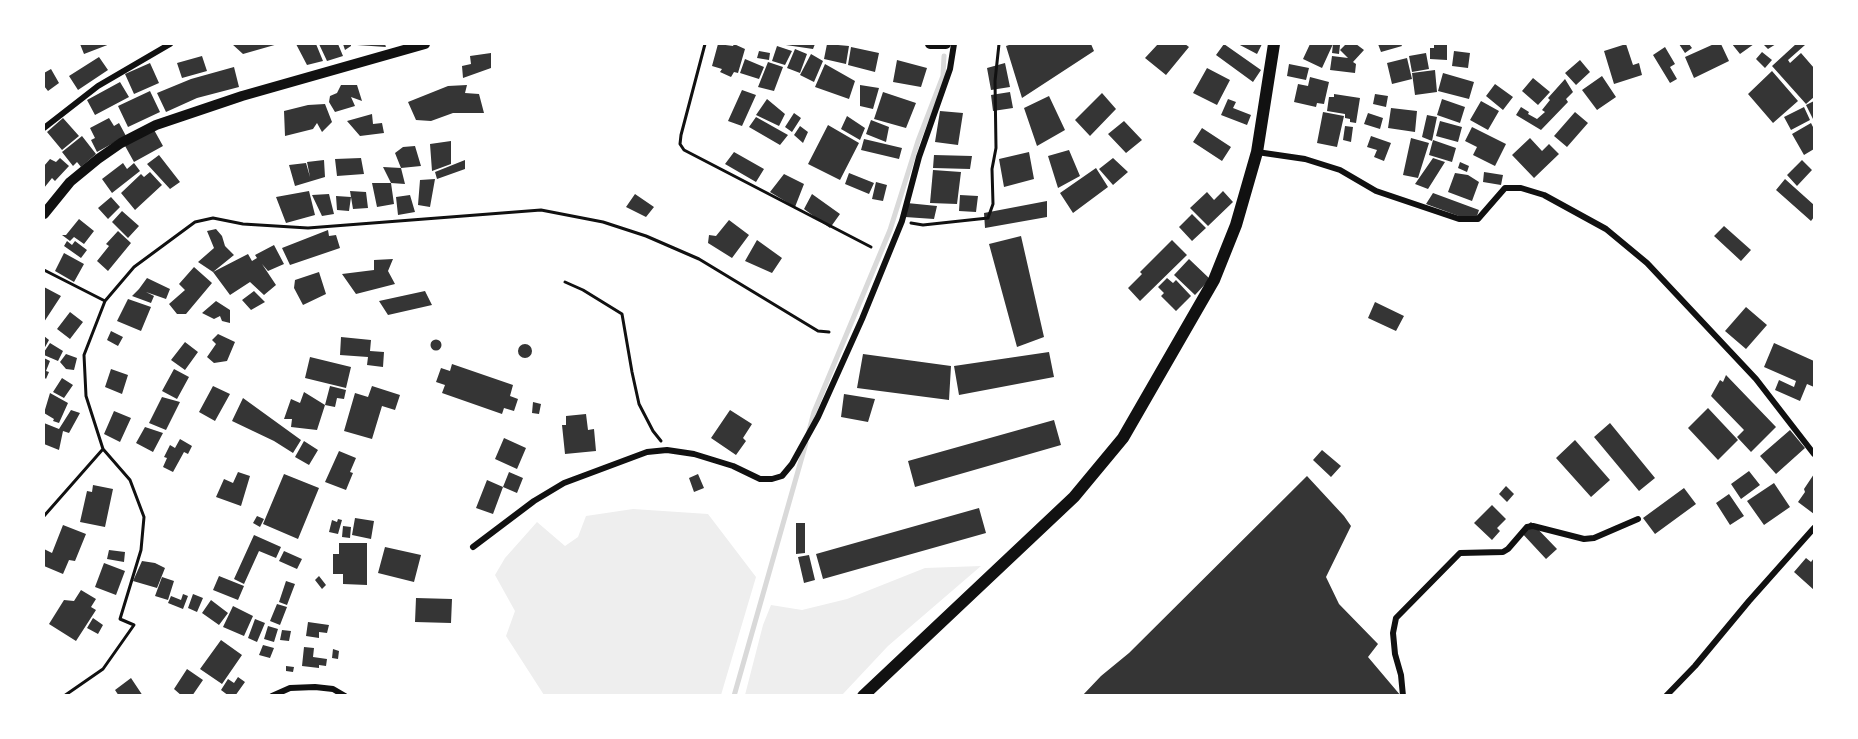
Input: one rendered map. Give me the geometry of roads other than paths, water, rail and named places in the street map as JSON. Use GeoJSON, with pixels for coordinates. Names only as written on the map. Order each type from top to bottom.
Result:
{"type":"FeatureCollection","features":[{"type":"Feature","properties":{"kind":"main road"},"geometry":{"type":"LineString","coordinates":[[863,696],[1074,497],[1123,438],[1214,280],[1236,225],[1257,152],[1274,44]]}},
{"type":"Feature","properties":{"kind":"street"},"geometry":{"type":"LineString","coordinates":[[44,128],[98,86],[171,44]]}},
{"type":"Feature","properties":{"kind":"street"},"geometry":{"type":"LineString","coordinates":[[44,214],[70,182],[98,159],[156,125],[242,96],[425,44]]}},
{"type":"Feature","properties":{"kind":"street"},"geometry":{"type":"LineString","coordinates":[[930,44],[946,44]]}},
{"type":"Feature","properties":{"kind":"street"},"geometry":{"type":"LineString","coordinates":[[472,547],[516,514],[564,483],[647,452],[667,450],[694,454],[733,466],[760,479],[782,476],[792,464],[818,417],[862,320],[902,221],[919,157],[950,69],[954,44]]}},
{"type":"Feature","properties":{"kind":"street"},"geometry":{"type":"LineString","coordinates":[[1257,152],[1305,159],[1340,170],[1376,191],[1458,219],[1478,219],[1505,188],[1521,188],[1544,195],[1606,229],[1647,263],[1756,379],[1815,454]]}},
{"type":"Feature","properties":{"kind":"street"},"geometry":{"type":"LineString","coordinates":[[1403,696],[1393,633],[1396,618],[1460,553],[1503,552],[1527,527],[1533,526],[1584,539],[1594,538],[1638,519]]}},
{"type":"Feature","properties":{"kind":"street"},"geometry":{"type":"LineString","coordinates":[[1666,696],[1815,528]]}},
{"type":"Feature","properties":{"kind":"street"},"geometry":{"type":"LineString","coordinates":[[272,696],[290,688],[315,687],[333,689],[345,696]]}},
{"type":"Feature","properties":{"kind":"waterway"},"geometry":{"type":"LineString","coordinates":[[809,431],[814,412],[890,230],[918,141],[943,76],[944,56]]}},
{"type":"Feature","properties":{"kind":"waterway"},"geometry":{"type":"LineString","coordinates":[[734,696],[806,443]]}}]}
